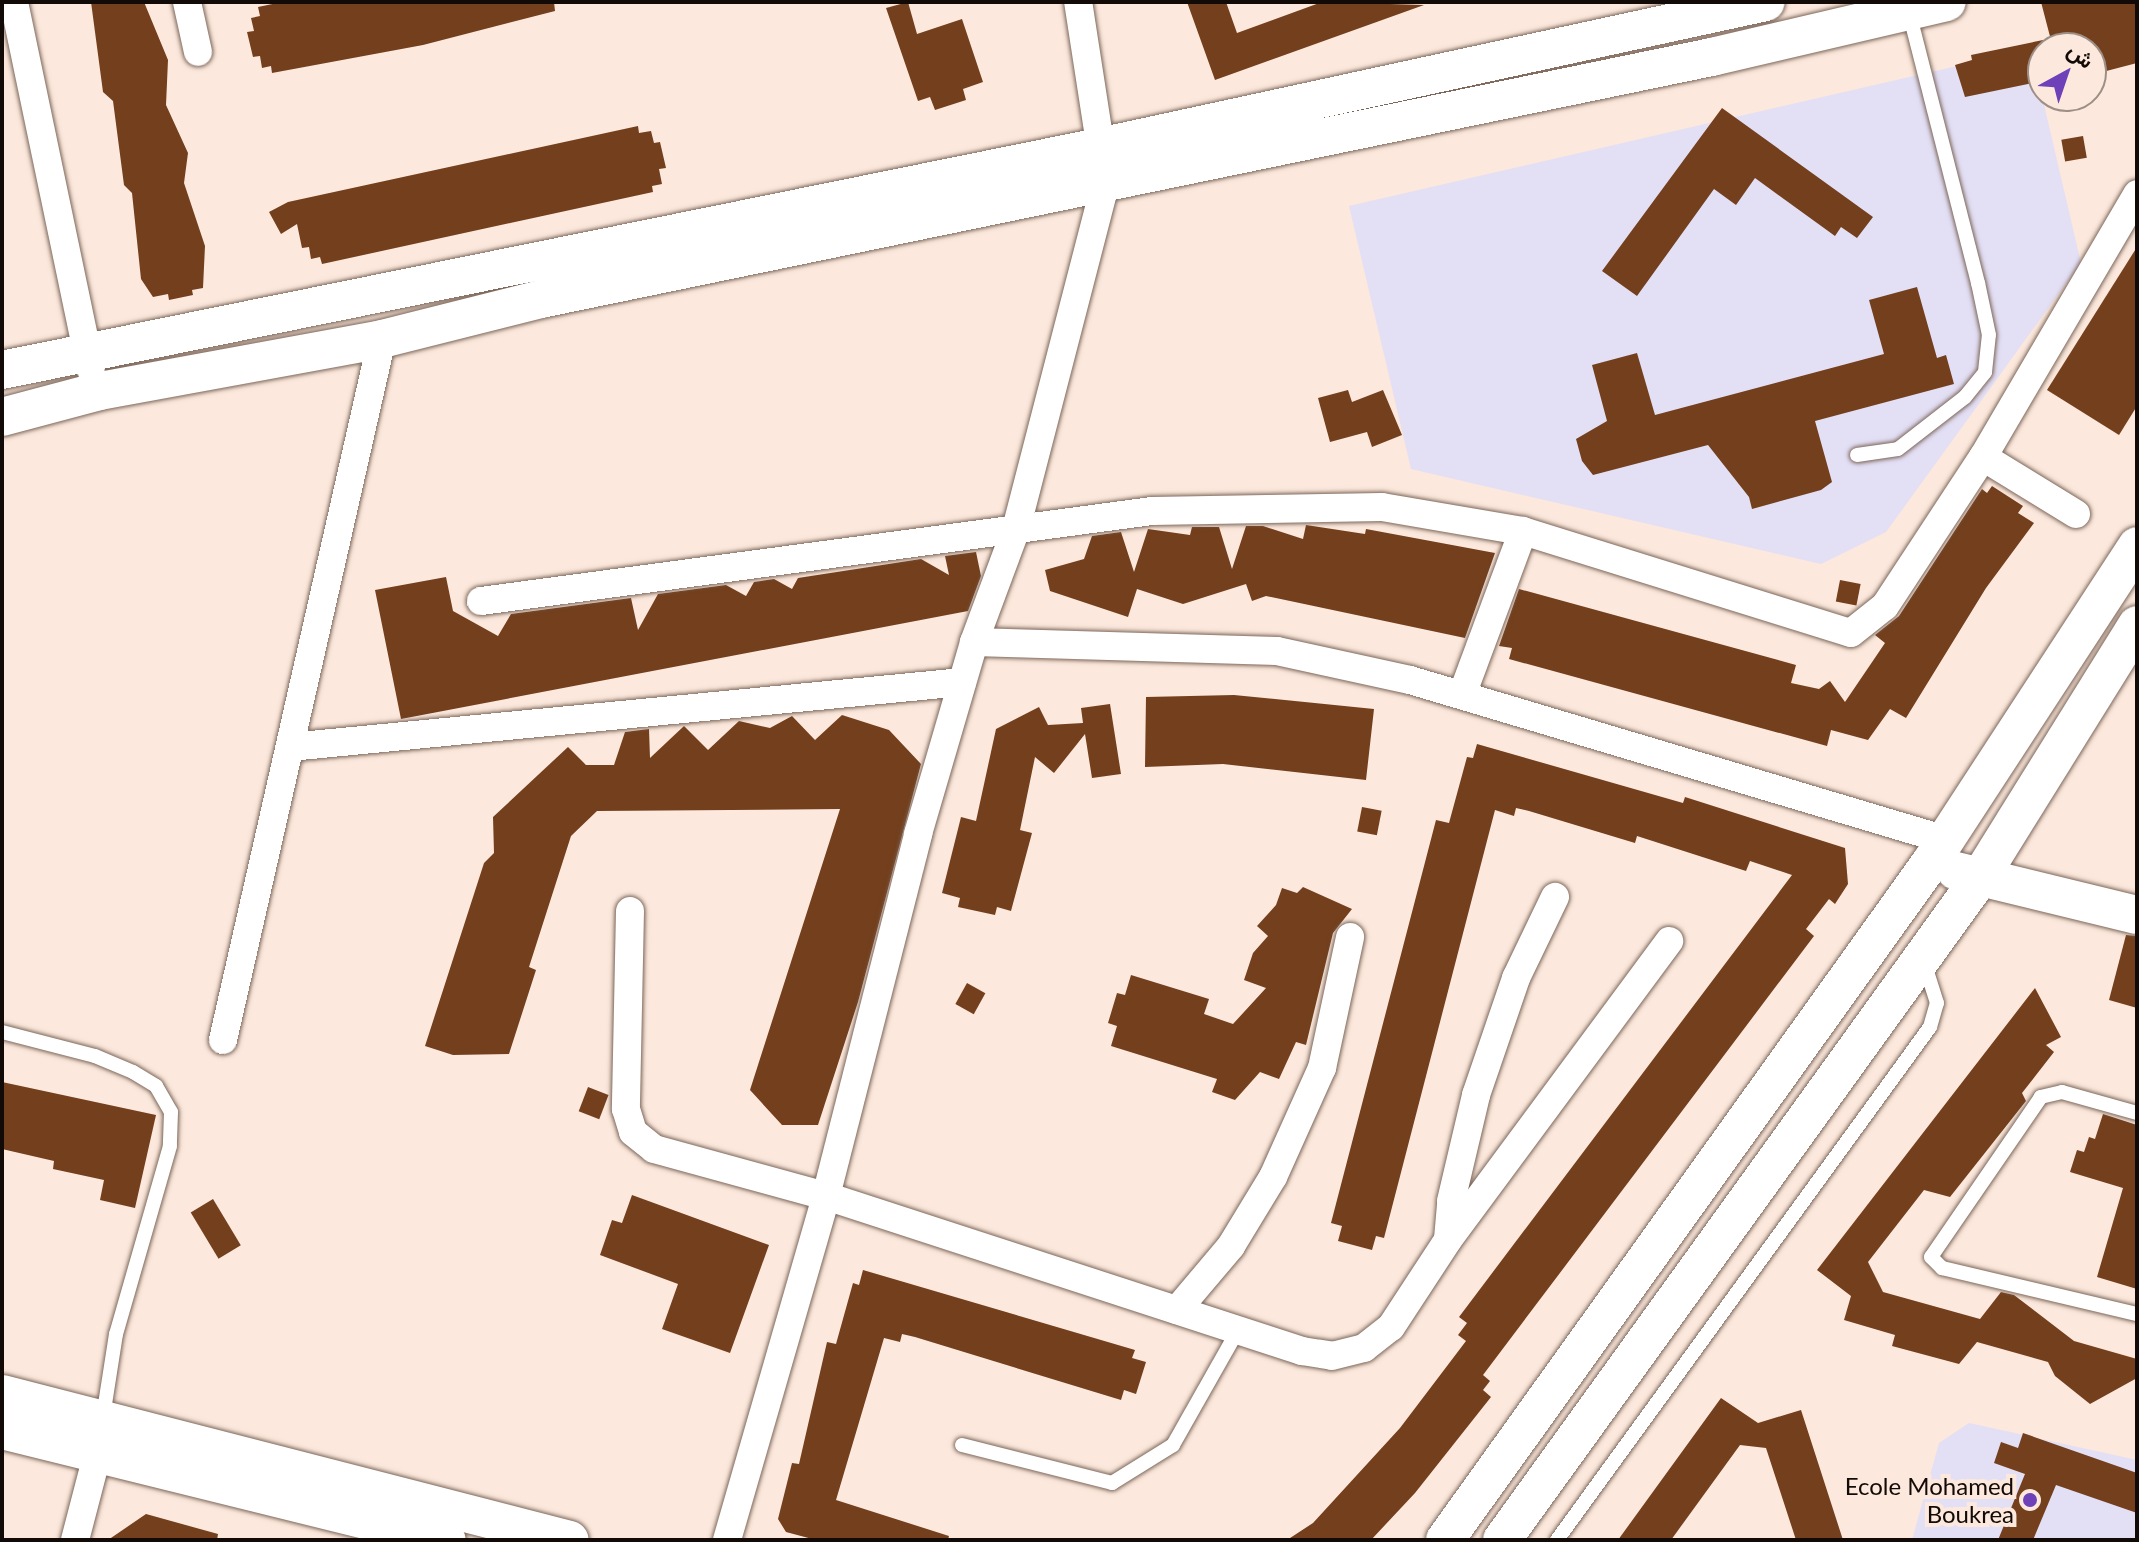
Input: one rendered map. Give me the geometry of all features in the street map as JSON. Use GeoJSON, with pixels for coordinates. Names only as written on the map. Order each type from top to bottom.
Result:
{"type":"FeatureCollection","features":[{"type":"Feature","properties":{"kind":"street"},"geometry":{"type":"LineString","coordinates":[[14,2],[84,352],[100,391]]}},
{"type":"Feature","properties":{"kind":"street"},"geometry":{"type":"LineString","coordinates":[[187,2],[198,52]]}},
{"type":"Feature","properties":{"kind":"street"},"geometry":{"type":"LineString","coordinates":[[727,1540],[826,1196],[918,834],[974,642],[1016,529],[1105,164],[1078,2]]}},
{"type":"Feature","properties":{"kind":"street"},"geometry":{"type":"LineString","coordinates":[[2,417],[100,391],[382,339],[1766,2]]}},
{"type":"Feature","properties":{"kind":"street"},"geometry":{"type":"LineString","coordinates":[[2,370],[84,352],[1105,164],[1947,2]]}},
{"type":"Feature","properties":{"kind":"street"},"geometry":{"type":"LineString","coordinates":[[481,601],[1152,511],[1382,507],[1523,531],[1851,633],[1885,606],[1983,457],[2137,194]]}},
{"type":"Feature","properties":{"kind":"street"},"geometry":{"type":"LineString","coordinates":[[223,1040],[382,339]]}},
{"type":"Feature","properties":{"kind":"street"},"geometry":{"type":"LineString","coordinates":[[1983,457],[2076,514]]}},
{"type":"Feature","properties":{"kind":"street"},"geometry":{"type":"LineString","coordinates":[[1462,695],[1523,531]]}},
{"type":"Feature","properties":{"kind":"street"},"geometry":{"type":"LineString","coordinates":[[1445,1540],[1938,851],[2137,546]]}},
{"type":"Feature","properties":{"kind":"street"},"geometry":{"type":"LineString","coordinates":[[1502,1540],[1979,879],[2137,625]]}},
{"type":"Feature","properties":{"kind":"street"},"geometry":{"type":"LineString","coordinates":[[974,642],[1277,651],[1462,695],[1938,851],[1979,879],[2137,915]]}},
{"type":"Feature","properties":{"kind":"street"},"geometry":{"type":"LineString","coordinates":[[290,747],[962,682]]}},
{"type":"Feature","properties":{"kind":"street"},"geometry":{"type":"LineString","coordinates":[[1448,1240],[1451,1201],[1476,1095],[1516,978],[1555,897]]}},
{"type":"Feature","properties":{"kind":"street"},"geometry":{"type":"LineString","coordinates":[[630,911],[626,1109],[633,1132],[654,1149],[826,1196],[1238,1330],[1332,1356],[1364,1348],[1391,1327],[1448,1240],[1669,941]]}},
{"type":"Feature","properties":{"kind":"street"},"geometry":{"type":"LineString","coordinates":[[1177,1310],[1231,1246],[1273,1177],[1322,1068],[1350,937]]}},
{"type":"Feature","properties":{"kind":"street"},"geometry":{"type":"LineString","coordinates":[[2,1394],[102,1437],[447,1540]]}},
{"type":"Feature","properties":{"kind":"street"},"geometry":{"type":"LineString","coordinates":[[2,1430],[102,1437],[570,1540]]}},
{"type":"Feature","properties":{"kind":"street"},"geometry":{"type":"LineString","coordinates":[[75,1540],[102,1437]]}},
{"type":"Feature","properties":{"kind":"lane"},"geometry":{"type":"LineString","coordinates":[[1857,455],[1898,449],[1965,397],[1985,372],[1989,335],[1978,283],[1908,11]]}},
{"type":"Feature","properties":{"kind":"lane"},"geometry":{"type":"LineString","coordinates":[[1557,1540],[1930,1027],[1937,1003],[1923,957]]}},
{"type":"Feature","properties":{"kind":"lane"},"geometry":{"type":"LineString","coordinates":[[2,1032],[95,1056],[133,1072],[156,1086],[171,1112],[170,1146],[116,1334],[102,1437]]}},
{"type":"Feature","properties":{"kind":"lane"},"geometry":{"type":"LineString","coordinates":[[2137,1113],[2062,1092],[2041,1097],[1931,1257],[1942,1268],[2137,1314]]}},
{"type":"Feature","properties":{"kind":"lane"},"geometry":{"type":"LineString","coordinates":[[962,1445],[1112,1483],[1173,1445],[1238,1330]]}},
{"type":"Feature","properties":{"kind":"shaded area"},"geometry":{"type":"Polygon","coordinates":[[[2027,50],[2027,112],[2046,112],[2081,263],[1886,532],[1821,564],[1411,469],[1349,206],[2027,50]]]}},
{"type":"Feature","properties":{"kind":"shaded area","name":"Ecole Mohamed Boukrea"},"geometry":{"type":"Polygon","coordinates":[[[1969,1423],[2137,1460],[2137,1540],[1912,1540],[1939,1443],[1969,1423]]]}},
{"type":"Feature","properties":{"kind":"building"},"geometry":{"type":"Polygon","coordinates":[[[91,2],[144,2],[168,60],[166,105],[188,153],[184,183],[205,246],[203,288],[192,290],[193,295],[169,300],[168,294],[153,297],[141,279],[132,193],[124,185],[113,101],[103,92],[91,2]]]}},
{"type":"Feature","properties":{"kind":"building"},"geometry":{"type":"Polygon","coordinates":[[[282,2],[554,2],[555,11],[423,45],[272,73],[271,66],[262,68],[260,56],[253,57],[247,32],[254,31],[251,18],[260,16],[258,7],[282,2]]]}},
{"type":"Feature","properties":{"kind":"building"},"geometry":{"type":"Polygon","coordinates":[[[908,2],[917,34],[962,19],[983,82],[963,89],[966,100],[935,110],[930,97],[918,101],[886,8],[908,2]]]}},
{"type":"Feature","properties":{"kind":"building"},"geometry":{"type":"Polygon","coordinates":[[[1187,2],[1226,2],[1237,33],[1322,2],[1424,5],[1215,80],[1187,2]]]}},
{"type":"Feature","properties":{"kind":"building"},"geometry":{"type":"Polygon","coordinates":[[[2041,2],[2137,2],[2137,63],[2107,71],[2107,32],[2049,32],[2041,2]]]}},
{"type":"Feature","properties":{"kind":"building"},"geometry":{"type":"Polygon","coordinates":[[[2027,43],[2027,84],[1965,97],[1955,65],[1972,60],[1971,55],[2027,43]]]}},
{"type":"Feature","properties":{"kind":"building"},"geometry":{"type":"Polygon","coordinates":[[[1722,108],[1873,217],[1857,238],[1841,227],[1835,236],[1755,178],[1736,205],[1714,189],[1637,296],[1602,271],[1722,108]]]}},
{"type":"Feature","properties":{"kind":"building"},"geometry":{"type":"Polygon","coordinates":[[[638,126],[639,133],[651,131],[654,143],[660,142],[666,168],[659,169],[662,184],[652,186],[653,192],[322,264],[320,257],[311,259],[309,247],[302,248],[297,224],[281,234],[269,212],[288,202],[638,126]]]}},
{"type":"Feature","properties":{"kind":"building"},"geometry":{"type":"Polygon","coordinates":[[[2083,136],[2087,158],[2065,161],[2061,140],[2083,136]]]}},
{"type":"Feature","properties":{"kind":"building"},"geometry":{"type":"Polygon","coordinates":[[[2137,247],[2137,406],[2119,435],[2047,390],[2137,247]]]}},
{"type":"Feature","properties":{"kind":"building"},"geometry":{"type":"Polygon","coordinates":[[[1917,287],[1937,358],[1946,355],[1954,384],[1815,421],[1832,482],[1821,490],[1752,509],[1749,497],[1708,445],[1593,475],[1582,461],[1576,439],[1607,421],[1592,365],[1637,353],[1655,415],[1884,354],[1869,300],[1917,287]]]}},
{"type":"Feature","properties":{"kind":"building"},"geometry":{"type":"Polygon","coordinates":[[[1348,390],[1352,402],[1383,390],[1402,435],[1372,447],[1367,432],[1330,442],[1318,398],[1348,390]]]}},
{"type":"Feature","properties":{"kind":"building"},"geometry":{"type":"Polygon","coordinates":[[[1992,486],[2023,506],[2018,513],[2034,523],[1986,588],[1906,718],[1890,709],[1868,740],[1831,730],[1827,746],[1509,659],[1512,648],[1499,646],[1519,589],[1796,665],[1791,683],[1819,689],[1830,681],[1845,702],[1885,643],[1875,635],[1899,616],[1982,489],[1987,493],[1992,486]]]}},
{"type":"Feature","properties":{"kind":"building"},"geometry":{"type":"Polygon","coordinates":[[[1306,525],[1365,534],[1366,529],[1495,553],[1465,638],[1266,596],[1252,601],[1246,584],[1183,604],[1137,589],[1128,617],[1050,591],[1045,570],[1084,559],[1092,536],[1121,532],[1134,572],[1148,529],[1190,535],[1192,527],[1219,527],[1232,569],[1246,526],[1263,526],[1303,539],[1306,525]]]}},
{"type":"Feature","properties":{"kind":"building"},"geometry":{"type":"Polygon","coordinates":[[[976,552],[981,576],[968,611],[401,719],[375,590],[446,577],[453,611],[498,636],[511,614],[631,598],[638,630],[658,594],[726,585],[746,596],[754,582],[774,579],[792,589],[798,578],[921,559],[949,575],[945,556],[976,552]]]}},
{"type":"Feature","properties":{"kind":"building"},"geometry":{"type":"Polygon","coordinates":[[[1840,580],[1861,584],[1856,606],[1836,602],[1840,580]]]}},
{"type":"Feature","properties":{"kind":"building"},"geometry":{"type":"Polygon","coordinates":[[[1234,695],[1374,709],[1366,780],[1223,764],[1145,767],[1146,697],[1234,695]]]}},
{"type":"Feature","properties":{"kind":"building"},"geometry":{"type":"Polygon","coordinates":[[[1110,704],[1121,774],[1092,778],[1085,734],[1054,773],[1035,757],[1020,830],[1032,833],[1011,911],[997,907],[995,915],[958,907],[960,898],[942,893],[961,817],[976,821],[996,729],[1039,707],[1048,725],[1083,723],[1081,708],[1110,704]]]}},
{"type":"Feature","properties":{"kind":"building"},"geometry":{"type":"Polygon","coordinates":[[[842,715],[889,730],[921,764],[858,1002],[818,1125],[782,1125],[750,1090],[840,809],[597,811],[571,836],[529,967],[536,970],[509,1054],[453,1055],[425,1046],[484,863],[494,853],[493,817],[568,747],[586,765],[614,765],[625,732],[649,729],[650,758],[684,726],[708,750],[739,721],[770,728],[792,716],[815,740],[842,715]]]}},
{"type":"Feature","properties":{"kind":"building"},"geometry":{"type":"Polygon","coordinates":[[[1477,744],[1683,803],[1685,797],[1845,848],[1848,884],[1835,904],[1829,899],[1806,929],[1814,936],[1483,1375],[1490,1381],[1483,1390],[1491,1397],[1415,1493],[1371,1540],[1287,1540],[1313,1523],[1400,1428],[1466,1341],[1458,1335],[1467,1323],[1459,1317],[1792,875],[1750,861],[1746,871],[1637,836],[1635,843],[1516,808],[1514,816],[1495,810],[1384,1238],[1376,1236],[1372,1250],[1338,1241],[1342,1226],[1331,1223],[1436,820],[1449,823],[1467,757],[1473,758],[1477,744]]]}},
{"type":"Feature","properties":{"kind":"building"},"geometry":{"type":"Polygon","coordinates":[[[1362,807],[1382,811],[1377,835],[1357,832],[1362,807]]]}},
{"type":"Feature","properties":{"kind":"building"},"geometry":{"type":"Polygon","coordinates":[[[1303,887],[1352,909],[1333,933],[1306,1045],[1296,1042],[1279,1079],[1260,1072],[1235,1100],[1212,1092],[1217,1079],[1111,1046],[1117,1026],[1108,1023],[1117,993],[1125,995],[1131,975],[1209,999],[1204,1014],[1233,1024],[1266,988],[1244,980],[1253,953],[1268,936],[1257,926],[1276,905],[1282,888],[1297,893],[1303,887]]]}},
{"type":"Feature","properties":{"kind":"building"},"geometry":{"type":"Polygon","coordinates":[[[2126,935],[2137,936],[2137,1008],[2109,1000],[2126,935]]]}},
{"type":"Feature","properties":{"kind":"building"},"geometry":{"type":"Polygon","coordinates":[[[967,983],[985,993],[974,1014],[955,1004],[967,983]]]}},
{"type":"Feature","properties":{"kind":"building"},"geometry":{"type":"Polygon","coordinates":[[[2035,988],[2061,1037],[2046,1045],[2054,1052],[2022,1093],[2026,1101],[1950,1197],[1924,1190],[1868,1262],[1883,1292],[1980,1319],[2001,1292],[2014,1295],[2074,1341],[2137,1359],[2137,1378],[2090,1404],[2055,1376],[2048,1362],[1977,1342],[1959,1364],[1892,1346],[1895,1335],[1844,1320],[1851,1296],[1817,1270],[2035,988]]]}},
{"type":"Feature","properties":{"kind":"building"},"geometry":{"type":"Polygon","coordinates":[[[2,1082],[156,1115],[135,1208],[100,1200],[104,1180],[53,1169],[54,1161],[2,1149],[2,1082]]]}},
{"type":"Feature","properties":{"kind":"building"},"geometry":{"type":"Polygon","coordinates":[[[588,1087],[609,1095],[599,1119],[579,1111],[588,1087]]]}},
{"type":"Feature","properties":{"kind":"building"},"geometry":{"type":"Polygon","coordinates":[[[2103,1114],[2137,1125],[2137,1289],[2097,1277],[2123,1188],[2070,1172],[2077,1150],[2084,1152],[2089,1137],[2095,1139],[2103,1114]]]}},
{"type":"Feature","properties":{"kind":"building"},"geometry":{"type":"Polygon","coordinates":[[[632,1195],[769,1245],[730,1353],[662,1329],[678,1284],[600,1255],[612,1220],[622,1223],[632,1195]]]}},
{"type":"Feature","properties":{"kind":"building"},"geometry":{"type":"Polygon","coordinates":[[[213,1199],[241,1245],[219,1259],[191,1212],[213,1199]]]}},
{"type":"Feature","properties":{"kind":"building"},"geometry":{"type":"Polygon","coordinates":[[[863,1270],[1135,1350],[1132,1358],[1146,1362],[1136,1394],[1124,1390],[1121,1400],[915,1337],[902,1334],[900,1342],[884,1338],[836,1500],[949,1536],[948,1540],[816,1540],[786,1532],[778,1519],[792,1463],[799,1464],[827,1342],[836,1344],[853,1283],[859,1285],[863,1270]]]}},
{"type":"Feature","properties":{"kind":"building"},"geometry":{"type":"Polygon","coordinates":[[[1721,1398],[1758,1423],[1801,1410],[1843,1540],[1796,1540],[1766,1448],[1740,1445],[1671,1540],[1618,1540],[1721,1398]]]}},
{"type":"Feature","properties":{"kind":"building"},"geometry":{"type":"Polygon","coordinates":[[[2023,1433],[2137,1473],[2137,1513],[2056,1485],[2033,1540],[1998,1540],[2025,1474],[1994,1463],[2001,1442],[2018,1448],[2023,1433]]]}},
{"type":"Feature","properties":{"kind":"building"},"geometry":{"type":"Polygon","coordinates":[[[146,1514],[218,1534],[217,1540],[108,1540],[146,1514]]]}},
{"type":"Feature","properties":{"kind":"place","name":"Ecole Mohamed Boukrea"},"geometry":{"type":"Point","coordinates":[2030,1500]}}]}
